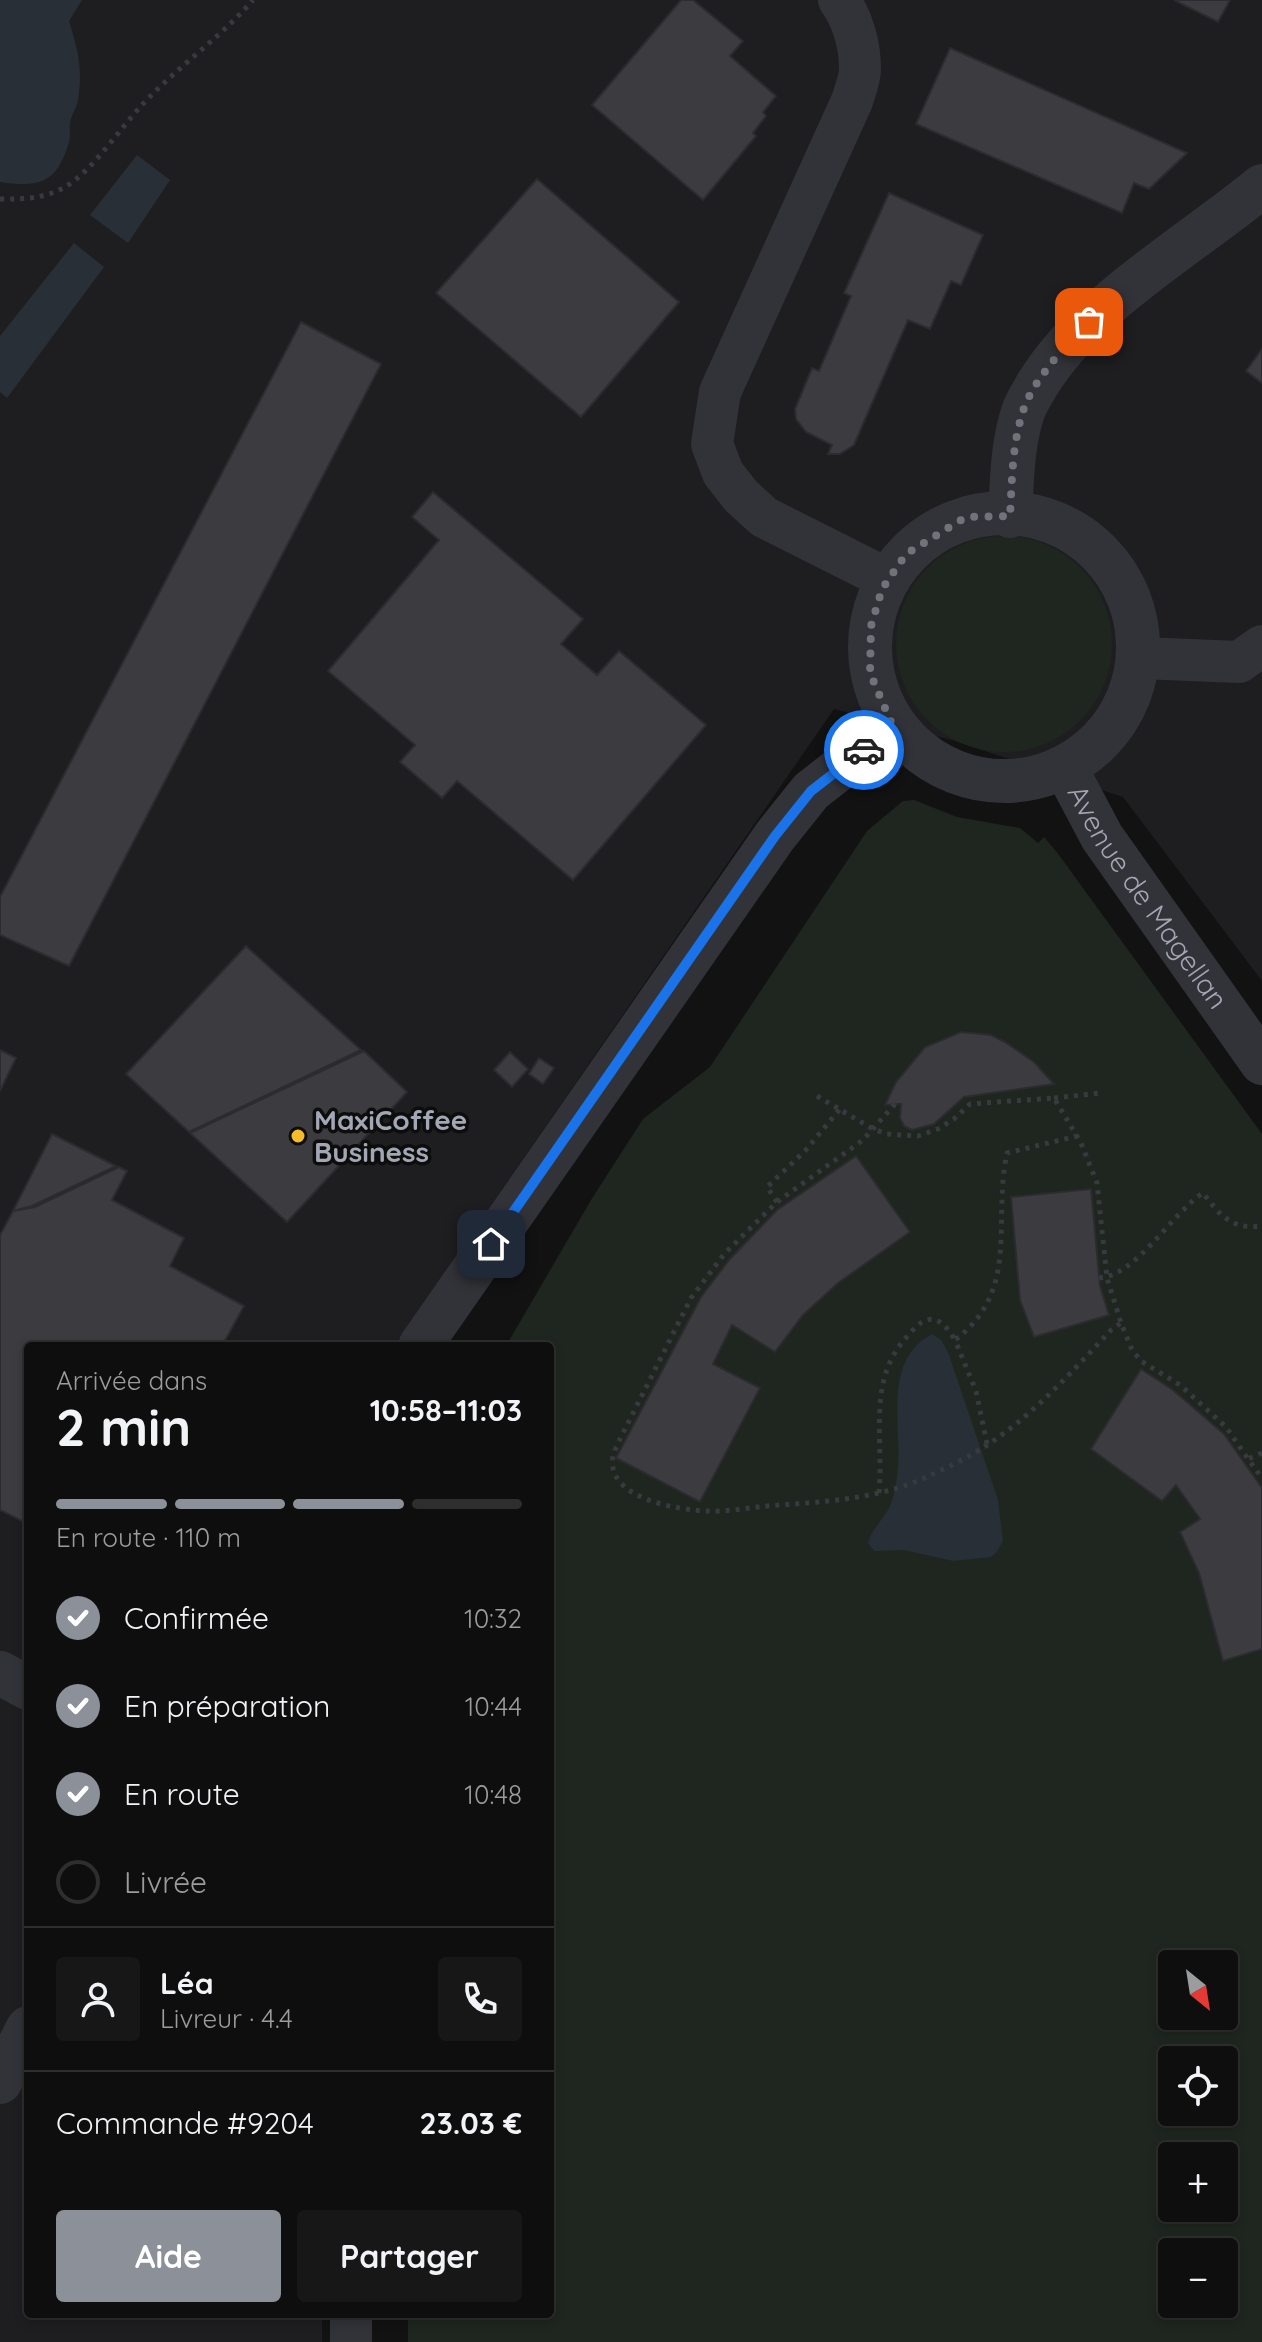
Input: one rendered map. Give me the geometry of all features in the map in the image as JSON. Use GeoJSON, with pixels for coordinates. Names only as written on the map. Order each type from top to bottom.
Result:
{"type":"FeatureCollection","features":[{"type":"Feature","properties":{"kind":"street"},"geometry":{"type":"LineString","coordinates":[[839,0],[856,37],[860,71],[852,101],[720,392],[712,444],[723,473],[741,496],[764,517],[889,580]]}},
{"type":"Feature","properties":{"kind":"street"},"geometry":{"type":"LineString","coordinates":[[1010,516],[1015,442],[1023,408],[1046,371],[1072,338],[1105,306],[1262,186]]}},
{"type":"Feature","properties":{"kind":"street"},"geometry":{"type":"LineString","coordinates":[[1037,514],[1093,544],[1131,595],[1141,658],[1118,723],[1066,769],[1004,784],[942,768],[893,727],[870,673],[871,626],[882,589],[906,554],[966,517],[1010,516],[1037,514]]}},
{"type":"Feature","properties":{"kind":"street"},"geometry":{"type":"LineString","coordinates":[[1141,658],[1254,664]]}},
{"type":"Feature","properties":{"kind":"street"},"geometry":{"type":"LineString","coordinates":[[423,1342],[775,836],[811,791],[893,727]]}},
{"type":"Feature","properties":{"kind":"street","name":"Avenue de Magellan"},"geometry":{"type":"LineString","coordinates":[[1066,769],[1102,837],[1262,1063]]}},
{"type":"Feature","properties":{"kind":"street"},"geometry":{"type":"LineString","coordinates":[[0,1673],[24,1686]]}},
{"type":"Feature","properties":{"kind":"street"},"geometry":{"type":"LineString","coordinates":[[0,2082],[24,2036]]}},
{"type":"Feature","properties":{"kind":"street"},"geometry":{"type":"LineString","coordinates":[[351,2318],[351,2342]]}},
{"type":"Feature","properties":{"kind":"path"},"geometry":{"type":"LineString","coordinates":[[0,199],[33,200],[67,186],[98,157],[142,104],[253,0]]}},
{"type":"Feature","properties":{"kind":"path"},"geometry":{"type":"LineString","coordinates":[[817,1096],[873,1129],[887,1134],[918,1136],[938,1129],[970,1104],[1101,1093]]}},
{"type":"Feature","properties":{"kind":"path"},"geometry":{"type":"LineString","coordinates":[[1054,1098],[1077,1136],[1097,1183],[1107,1278],[1132,1350],[1141,1361],[1180,1385],[1226,1427],[1262,1478]]}},
{"type":"Feature","properties":{"kind":"path"},"geometry":{"type":"LineString","coordinates":[[895,1104],[863,1140],[777,1202],[725,1253],[691,1298],[612,1457],[615,1477],[630,1492],[652,1502],[707,1511],[835,1500],[881,1492],[919,1480],[972,1454],[1013,1426],[1046,1398],[1121,1323]]}},
{"type":"Feature","properties":{"kind":"path"},"geometry":{"type":"LineString","coordinates":[[777,1202],[767,1187],[805,1151],[840,1109]]}},
{"type":"Feature","properties":{"kind":"path"},"geometry":{"type":"LineString","coordinates":[[955,1340],[978,1318],[990,1299],[998,1275],[1002,1246],[1002,1186],[1007,1153],[1077,1136]]}},
{"type":"Feature","properties":{"kind":"path"},"geometry":{"type":"LineString","coordinates":[[1099,1278],[1107,1278],[1122,1270],[1203,1193],[1223,1218],[1237,1225],[1262,1226]]}},
{"type":"Feature","properties":{"kind":"path"},"geometry":{"type":"LineString","coordinates":[[881,1492],[880,1400],[884,1375],[892,1354],[919,1324],[928,1319],[939,1320],[955,1340],[976,1391],[987,1444]]}},
{"type":"Feature","properties":{"kind":"path"},"geometry":{"type":"LineString","coordinates":[[1248,1459],[1262,1453]]}},
{"type":"Feature","properties":{"kind":"shaded area"},"geometry":{"type":"Polygon","coordinates":[[[0,0],[1262,0],[1262,981],[1123,797],[955,741],[834,709],[397,1342],[24,1342],[24,2318],[322,2318],[322,2342],[0,2342],[0,0]]]}},
{"type":"Feature","properties":{"kind":"shaded area"},"geometry":{"type":"Polygon","coordinates":[[[0,0],[82,0],[69,21],[80,69],[70,140],[59,166],[45,180],[36,183],[0,182],[0,0]]]}},
{"type":"Feature","properties":{"kind":"shaded area"},"geometry":{"type":"Polygon","coordinates":[[[137,155],[170,180],[128,243],[90,215],[137,155]]]}},
{"type":"Feature","properties":{"kind":"shaded area"},"geometry":{"type":"Polygon","coordinates":[[[74,243],[104,267],[7,398],[0,392],[0,336],[74,243]]]}},
{"type":"Feature","properties":{"kind":"shaded area"},"geometry":{"type":"Polygon","coordinates":[[[1004,536],[1045,544],[1064,554],[1080,568],[1094,584],[1104,603],[1112,644],[1104,685],[1094,704],[1080,720],[1064,734],[1045,744],[1004,752],[963,744],[944,734],[928,720],[914,704],[904,685],[896,644],[904,603],[914,584],[928,568],[944,554],[963,544],[1004,536]]]}},
{"type":"Feature","properties":{"kind":"shaded area"},"geometry":{"type":"Polygon","coordinates":[[[914,800],[957,817],[1020,828],[1038,843],[1044,837],[1262,1134],[1262,2342],[408,2342],[408,2318],[554,2318],[554,1342],[508,1342],[591,1200],[643,1119],[710,1067],[867,831],[903,801],[914,800]]]}},
{"type":"Feature","properties":{"kind":"shaded area"},"geometry":{"type":"Polygon","coordinates":[[[932,1334],[941,1340],[948,1352],[998,1500],[1003,1541],[991,1557],[953,1561],[904,1550],[874,1551],[868,1543],[890,1506],[895,1487],[900,1379],[906,1361],[916,1346],[932,1334]]]}},
{"type":"Feature","properties":{"kind":"building"},"geometry":{"type":"Polygon","coordinates":[[[681,0],[693,0],[743,41],[730,56],[776,96],[763,112],[766,116],[753,133],[756,136],[703,200],[592,105],[681,0]]]}},
{"type":"Feature","properties":{"kind":"building"},"geometry":{"type":"Polygon","coordinates":[[[1174,0],[1230,0],[1218,22],[1174,0]]]}},
{"type":"Feature","properties":{"kind":"building"},"geometry":{"type":"Polygon","coordinates":[[[950,48],[1187,153],[1149,189],[1134,183],[1122,213],[916,124],[950,48]]]}},
{"type":"Feature","properties":{"kind":"building"},"geometry":{"type":"Polygon","coordinates":[[[537,179],[679,302],[581,417],[436,293],[537,179]]]}},
{"type":"Feature","properties":{"kind":"building"},"geometry":{"type":"Polygon","coordinates":[[[889,193],[983,235],[961,285],[951,281],[930,329],[908,320],[854,445],[840,454],[828,454],[832,445],[806,432],[796,419],[795,409],[812,368],[819,371],[851,296],[844,293],[889,193]]]}},
{"type":"Feature","properties":{"kind":"building"},"geometry":{"type":"Polygon","coordinates":[[[301,322],[381,364],[69,966],[0,935],[0,897],[301,322]]]}},
{"type":"Feature","properties":{"kind":"building"},"geometry":{"type":"Polygon","coordinates":[[[1262,349],[1262,383],[1246,371],[1262,349]]]}},
{"type":"Feature","properties":{"kind":"building"},"geometry":{"type":"Polygon","coordinates":[[[433,492],[583,619],[561,644],[597,675],[619,651],[706,725],[573,880],[457,781],[442,798],[400,762],[415,745],[328,671],[439,540],[412,517],[433,492]]]}},
{"type":"Feature","properties":{"kind":"building"},"geometry":{"type":"Polygon","coordinates":[[[246,946],[361,1050],[189,1132],[126,1074],[246,946]]]}},
{"type":"Feature","properties":{"kind":"building"},"geometry":{"type":"Polygon","coordinates":[[[961,1032],[991,1035],[1005,1042],[1034,1062],[1054,1084],[964,1097],[934,1124],[912,1130],[904,1126],[900,1118],[901,1104],[885,1105],[896,1082],[925,1047],[961,1032]]]}},
{"type":"Feature","properties":{"kind":"building"},"geometry":{"type":"Polygon","coordinates":[[[0,1050],[16,1058],[0,1091],[0,1050]]]}},
{"type":"Feature","properties":{"kind":"building"},"geometry":{"type":"Polygon","coordinates":[[[364,1051],[407,1092],[287,1222],[190,1133],[364,1051]]]}},
{"type":"Feature","properties":{"kind":"building"},"geometry":{"type":"Polygon","coordinates":[[[510,1052],[528,1069],[512,1087],[494,1070],[510,1052]]]}},
{"type":"Feature","properties":{"kind":"building"},"geometry":{"type":"Polygon","coordinates":[[[539,1058],[554,1068],[543,1084],[529,1074],[539,1058]]]}},
{"type":"Feature","properties":{"kind":"building"},"geometry":{"type":"Polygon","coordinates":[[[52,1134],[116,1166],[32,1206],[13,1211],[52,1134]]]}},
{"type":"Feature","properties":{"kind":"building"},"geometry":{"type":"Polygon","coordinates":[[[856,1156],[910,1232],[838,1283],[803,1315],[775,1352],[732,1325],[713,1364],[760,1388],[700,1502],[616,1458],[701,1297],[729,1260],[777,1210],[856,1156]]]}},
{"type":"Feature","properties":{"kind":"building"},"geometry":{"type":"Polygon","coordinates":[[[119,1167],[127,1171],[112,1200],[184,1238],[170,1266],[244,1306],[224,1342],[24,1342],[24,1522],[0,1510],[0,1235],[13,1211],[35,1207],[119,1167]]]}},
{"type":"Feature","properties":{"kind":"building"},"geometry":{"type":"Polygon","coordinates":[[[1091,1189],[1100,1286],[1109,1315],[1034,1337],[1020,1300],[1011,1197],[1091,1189]]]}},
{"type":"Feature","properties":{"kind":"building"},"geometry":{"type":"Polygon","coordinates":[[[1141,1369],[1173,1390],[1224,1434],[1262,1488],[1262,1649],[1223,1661],[1199,1573],[1180,1532],[1200,1519],[1176,1485],[1162,1501],[1091,1449],[1141,1369]]]}},
{"type":"Feature","properties":{"kind":"way so far"},"geometry":{"type":"LineString","coordinates":[[864,750],[893,727],[870,673],[871,626],[882,589],[906,554],[966,517],[1010,516],[1015,442],[1023,408],[1046,371],[1089,322]]}},
{"type":"Feature","properties":{"kind":"place","name":"MaxiCoffee Business"},"geometry":{"type":"Point","coordinates":[298,1136]}},
{"type":"Feature","properties":{"kind":"route"},"geometry":{"type":"LineString","coordinates":[[491,1244],[775,836],[811,791],[864,750]]}}]}
